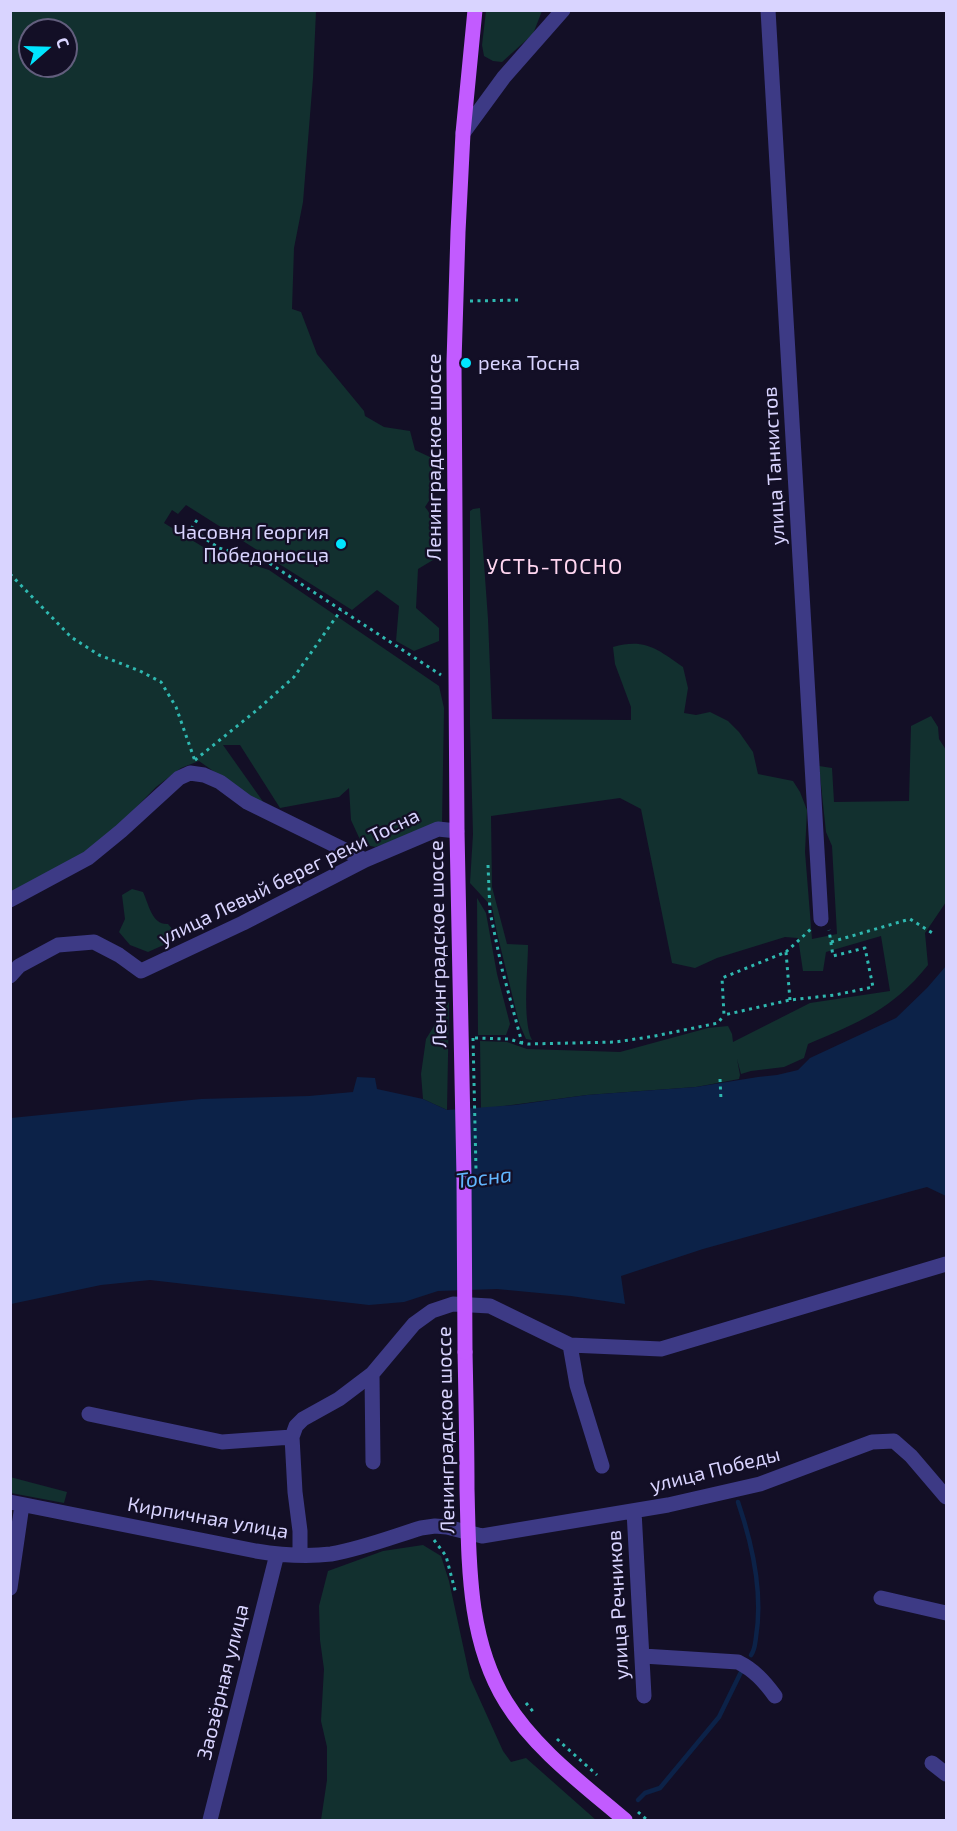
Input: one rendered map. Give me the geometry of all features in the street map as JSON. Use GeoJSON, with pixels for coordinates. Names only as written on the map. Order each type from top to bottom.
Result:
{"type":"FeatureCollection","features":[{"type":"Feature","properties":{"kind":"main road","name":"Ленинградское шоссе"},"geometry":{"type":"LineString","coordinates":[[475,10],[463,133],[454,362],[457,831],[467,1041],[465,1352],[471,1594],[482,1647],[496,1683],[515,1716],[561,1765],[625,1821]]}},
{"type":"Feature","properties":{"kind":"street"},"geometry":{"type":"LineString","coordinates":[[463,133],[553,16],[563,10]]}},
{"type":"Feature","properties":{"kind":"street","name":"улица Танкистов"},"geometry":{"type":"LineString","coordinates":[[768,10],[821,919]]}},
{"type":"Feature","properties":{"kind":"street"},"geometry":{"type":"LineString","coordinates":[[10,900],[88,858],[179,778],[196,767],[204,775],[220,782],[247,802],[365,860]]}},
{"type":"Feature","properties":{"kind":"street","name":"улица Левый берег реки Тосна"},"geometry":{"type":"LineString","coordinates":[[10,975],[19,966],[58,945],[94,942],[119,955],[141,971],[243,923],[365,860],[438,829],[457,831]]}},
{"type":"Feature","properties":{"kind":"street"},"geometry":{"type":"LineString","coordinates":[[300,1555],[292,1437],[296,1426],[303,1419],[339,1399],[372,1374],[414,1324],[432,1311],[453,1304],[490,1306],[570,1345],[661,1349],[946,1264]]}},
{"type":"Feature","properties":{"kind":"street"},"geometry":{"type":"LineString","coordinates":[[570,1345],[577,1385],[602,1466]]}},
{"type":"Feature","properties":{"kind":"street"},"geometry":{"type":"LineString","coordinates":[[372,1374],[374,1462]]}},
{"type":"Feature","properties":{"kind":"street"},"geometry":{"type":"LineString","coordinates":[[89,1414],[222,1442],[292,1437]]}},
{"type":"Feature","properties":{"kind":"street","name":"улица Победы"},"geometry":{"type":"LineString","coordinates":[[468,1532],[482,1536],[502,1534],[634,1511],[760,1484],[872,1442],[894,1441],[911,1456],[946,1497]]}},
{"type":"Feature","properties":{"kind":"street"},"geometry":{"type":"LineString","coordinates":[[10,1588],[16,1503]]}},
{"type":"Feature","properties":{"kind":"street","name":"Кирпичная улица"},"geometry":{"type":"LineString","coordinates":[[16,1503],[277,1554],[331,1554],[421,1528],[435,1527],[468,1532]]}},
{"type":"Feature","properties":{"kind":"street","name":"улица Речников"},"geometry":{"type":"LineString","coordinates":[[634,1511],[644,1696]]}},
{"type":"Feature","properties":{"kind":"street","name":"Заозёрная улица"},"geometry":{"type":"LineString","coordinates":[[210,1821],[277,1554]]}},
{"type":"Feature","properties":{"kind":"street"},"geometry":{"type":"LineString","coordinates":[[881,1598],[946,1613]]}},
{"type":"Feature","properties":{"kind":"street"},"geometry":{"type":"LineString","coordinates":[[643,1656],[738,1662],[750,1668],[775,1696]]}},
{"type":"Feature","properties":{"kind":"street"},"geometry":{"type":"LineString","coordinates":[[932,1763],[946,1774]]}},
{"type":"Feature","properties":{"kind":"path"},"geometry":{"type":"LineString","coordinates":[[456,302],[519,300]]}},
{"type":"Feature","properties":{"kind":"path"},"geometry":{"type":"LineString","coordinates":[[197,520],[191,529],[219,548],[269,563],[455,684]]}},
{"type":"Feature","properties":{"kind":"path"},"geometry":{"type":"LineString","coordinates":[[10,574],[71,637],[99,655],[161,682],[176,707],[196,767],[294,677],[341,610]]}},
{"type":"Feature","properties":{"kind":"path"},"geometry":{"type":"LineString","coordinates":[[488,865],[490,912],[501,969],[522,1043]]}},
{"type":"Feature","properties":{"kind":"path"},"geometry":{"type":"LineString","coordinates":[[467,1041],[509,1039],[528,1044],[616,1042],[718,1023],[724,1015],[722,978],[786,952],[821,919],[829,930],[833,956],[865,948],[873,987],[835,995],[790,1000],[724,1015]]}},
{"type":"Feature","properties":{"kind":"path"},"geometry":{"type":"LineString","coordinates":[[831,942],[910,919],[934,934]]}},
{"type":"Feature","properties":{"kind":"path"},"geometry":{"type":"LineString","coordinates":[[786,952],[790,1000]]}},
{"type":"Feature","properties":{"kind":"path"},"geometry":{"type":"LineString","coordinates":[[720,1079],[721,1100]]}},
{"type":"Feature","properties":{"kind":"path"},"geometry":{"type":"LineString","coordinates":[[421,1528],[436,1541],[446,1556],[456,1596]]}},
{"type":"Feature","properties":{"kind":"path"},"geometry":{"type":"LineString","coordinates":[[523,1698],[540,1721]]}},
{"type":"Feature","properties":{"kind":"path"},"geometry":{"type":"LineString","coordinates":[[555,1737],[597,1775]]}},
{"type":"Feature","properties":{"kind":"path"},"geometry":{"type":"LineString","coordinates":[[631,1805],[647,1821]]}},
{"type":"Feature","properties":{"kind":"green space"},"geometry":{"type":"Polygon","coordinates":[[[10,11],[316,11],[303,202],[294,248],[292,309],[301,312],[317,354],[364,411],[365,416],[384,427],[410,431],[415,450],[432,458],[432,496],[425,507],[438,530],[440,543],[438,557],[418,569],[416,608],[439,628],[439,641],[414,651],[396,641],[399,606],[377,590],[352,610],[186,505],[178,514],[172,510],[164,523],[208,550],[269,570],[439,686],[444,708],[442,824],[375,847],[362,844],[351,820],[349,788],[339,797],[280,808],[240,745],[223,745],[264,803],[257,802],[199,761],[181,768],[156,787],[119,825],[88,852],[11,896],[10,11]]]}},
{"type":"Feature","properties":{"kind":"green space"},"geometry":{"type":"Polygon","coordinates":[[[486,11],[542,11],[533,34],[502,62],[493,61],[484,56],[482,45],[486,11]]]}},
{"type":"Feature","properties":{"kind":"green space"},"geometry":{"type":"Polygon","coordinates":[[[480,508],[492,719],[631,720],[631,707],[615,664],[613,647],[634,644],[650,647],[683,667],[688,688],[684,713],[696,715],[710,712],[728,721],[753,752],[758,774],[793,781],[800,792],[807,810],[805,852],[812,939],[837,934],[832,846],[826,832],[819,766],[832,768],[834,802],[909,801],[911,726],[931,716],[938,727],[939,739],[946,750],[946,902],[925,933],[928,965],[888,1004],[859,1021],[808,1044],[804,1058],[784,1067],[741,1074],[737,1059],[739,1079],[696,1087],[587,1095],[481,1109],[480,1041],[507,1042],[527,1049],[620,1052],[708,1028],[728,1026],[733,1042],[810,1003],[890,991],[881,936],[826,952],[823,971],[803,971],[798,938],[785,937],[717,958],[695,968],[672,963],[641,809],[620,798],[491,816],[492,887],[507,944],[528,945],[526,1007],[532,1040],[526,1039],[519,1023],[492,907],[470,883],[473,834],[470,725],[470,511],[480,508]]]}},
{"type":"Feature","properties":{"kind":"green space"},"geometry":{"type":"Polygon","coordinates":[[[132,889],[143,892],[155,918],[168,924],[173,930],[168,943],[148,952],[130,945],[119,932],[125,919],[122,895],[132,889]]]}},
{"type":"Feature","properties":{"kind":"green space"},"geometry":{"type":"Polygon","coordinates":[[[477,898],[486,913],[497,974],[510,1024],[506,1035],[478,1035],[477,898]]]}},
{"type":"Feature","properties":{"kind":"green space"},"geometry":{"type":"Polygon","coordinates":[[[449,1002],[447,1110],[423,1099],[421,1074],[426,1039],[449,1002]]]}},
{"type":"Feature","properties":{"kind":"green space"},"geometry":{"type":"Polygon","coordinates":[[[10,1477],[67,1492],[64,1503],[11,1493],[10,1477]]]}},
{"type":"Feature","properties":{"kind":"green space"},"geometry":{"type":"Polygon","coordinates":[[[423,1545],[441,1556],[449,1581],[470,1678],[503,1751],[511,1762],[526,1758],[596,1820],[321,1820],[327,1780],[327,1747],[321,1721],[324,1669],[319,1606],[328,1571],[383,1551],[423,1545]]]}},
{"type":"Feature","properties":{"kind":"water","name":"Тосна"},"geometry":{"type":"Polygon","coordinates":[[[946,966],[946,1196],[927,1187],[703,1249],[621,1276],[625,1304],[497,1289],[438,1291],[404,1302],[369,1305],[150,1280],[101,1285],[11,1304],[11,1118],[201,1099],[309,1096],[353,1092],[357,1077],[375,1078],[377,1089],[423,1099],[447,1110],[515,1105],[587,1095],[696,1087],[777,1075],[798,1070],[810,1058],[896,1018],[946,966]]]}},
{"type":"Feature","properties":{"kind":"waterway"},"geometry":{"type":"LineString","coordinates":[[738,1502],[752,1551],[757,1586],[758,1621],[755,1647],[751,1655]]}},
{"type":"Feature","properties":{"kind":"waterway"},"geometry":{"type":"LineString","coordinates":[[638,1800],[645,1793],[660,1788],[719,1717],[741,1672]]}},
{"type":"Feature","properties":{"kind":"place","name":"река Тосна"},"geometry":{"type":"Point","coordinates":[466,363]}},
{"type":"Feature","properties":{"kind":"place","name":"Часовня Георгия Победоносца"},"geometry":{"type":"Point","coordinates":[341,544]}},
{"type":"Feature","properties":{"kind":"district","name":"УСТЬ-ТОСНО"},"geometry":{"type":"Point","coordinates":[555,567]}}]}
